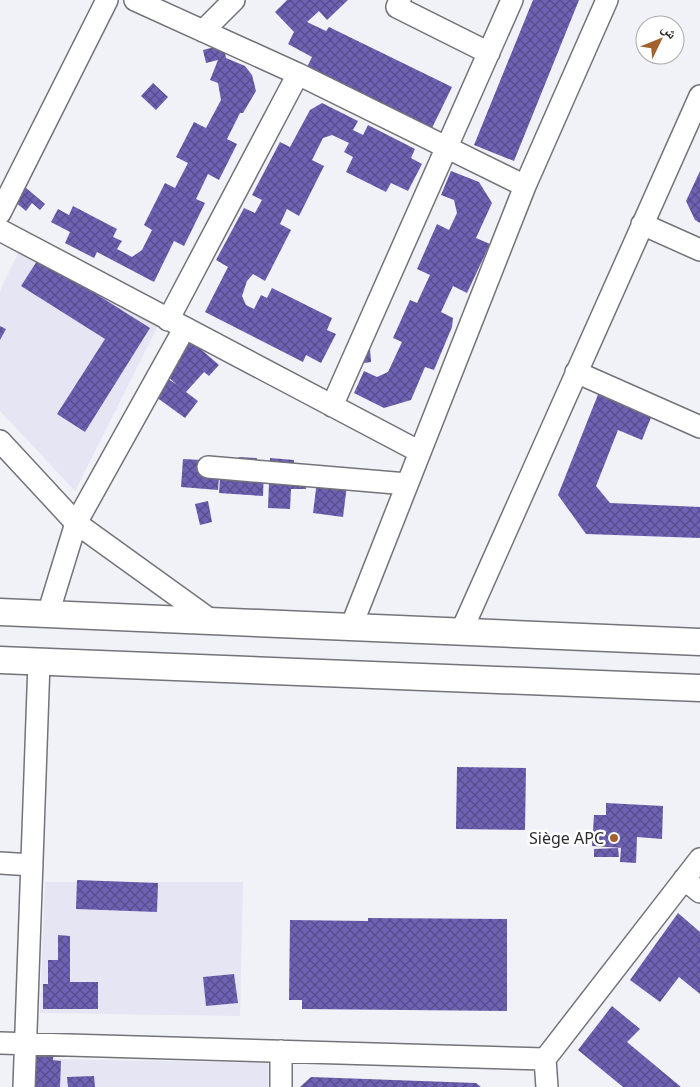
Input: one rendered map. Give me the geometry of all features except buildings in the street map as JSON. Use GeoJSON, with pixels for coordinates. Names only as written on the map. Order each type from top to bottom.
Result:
{"type":"FeatureCollection","features":[{"type":"Feature","properties":{"kind":"street"},"geometry":{"type":"LineString","coordinates":[[0,213],[107,0]]}},
{"type":"Feature","properties":{"kind":"street"},"geometry":{"type":"LineString","coordinates":[[135,0],[298,74],[525,186]]}},
{"type":"Feature","properties":{"kind":"street"},"geometry":{"type":"LineString","coordinates":[[203,31],[234,0]]}},
{"type":"Feature","properties":{"kind":"street"},"geometry":{"type":"LineString","coordinates":[[400,0],[397,7],[489,53]]}},
{"type":"Feature","properties":{"kind":"street"},"geometry":{"type":"LineString","coordinates":[[351,627],[525,186],[606,0]]}},
{"type":"Feature","properties":{"kind":"street"},"geometry":{"type":"LineString","coordinates":[[332,406],[448,148],[489,53],[508,1]]}},
{"type":"Feature","properties":{"kind":"street"},"geometry":{"type":"LineString","coordinates":[[48,614],[76,523],[176,325],[298,74]]}},
{"type":"Feature","properties":{"kind":"street"},"geometry":{"type":"LineString","coordinates":[[461,632],[700,96]]}},
{"type":"Feature","properties":{"kind":"street"},"geometry":{"type":"LineString","coordinates":[[642,224],[700,250]]}},
{"type":"Feature","properties":{"kind":"street"},"geometry":{"type":"LineString","coordinates":[[0,230],[176,325],[420,452]]}},
{"type":"Feature","properties":{"kind":"street"},"geometry":{"type":"LineString","coordinates":[[576,372],[700,427]]}},
{"type":"Feature","properties":{"kind":"street"},"geometry":{"type":"LineString","coordinates":[[0,440],[76,523],[212,621]]}},
{"type":"Feature","properties":{"kind":"street"},"geometry":{"type":"LineString","coordinates":[[208,467],[407,484]]}},
{"type":"Feature","properties":{"kind":"street"},"geometry":{"type":"LineString","coordinates":[[0,612],[700,642]]}},
{"type":"Feature","properties":{"kind":"street"},"geometry":{"type":"LineString","coordinates":[[0,660],[700,688]]}},
{"type":"Feature","properties":{"kind":"street"},"geometry":{"type":"LineString","coordinates":[[24,1087],[39,662]]}},
{"type":"Feature","properties":{"kind":"street"},"geometry":{"type":"LineString","coordinates":[[547,1087],[545,1059],[700,859]]}},
{"type":"Feature","properties":{"kind":"street"},"geometry":{"type":"LineString","coordinates":[[0,864],[32,864]]}},
{"type":"Feature","properties":{"kind":"street"},"geometry":{"type":"LineString","coordinates":[[684,879],[700,892]]}},
{"type":"Feature","properties":{"kind":"street"},"geometry":{"type":"LineString","coordinates":[[0,1043],[545,1059]]}},
{"type":"Feature","properties":{"kind":"street"},"geometry":{"type":"LineString","coordinates":[[281,1051],[281,1087]]}},
{"type":"Feature","properties":{"kind":"shaded area"},"geometry":{"type":"Polygon","coordinates":[[[20,249],[158,326],[75,491],[0,411],[0,291],[20,249]]]}},
{"type":"Feature","properties":{"kind":"shaded area"},"geometry":{"type":"Polygon","coordinates":[[[45,882],[243,882],[240,1016],[40,1013],[45,882]]]}},
{"type":"Feature","properties":{"kind":"shaded area"},"geometry":{"type":"Polygon","coordinates":[[[45,1059],[268,1063],[268,1087],[44,1087],[45,1059]]]}},
{"type":"Feature","properties":{"kind":"place","name":"Siège APC"},"geometry":{"type":"Point","coordinates":[614,838]}}]}
